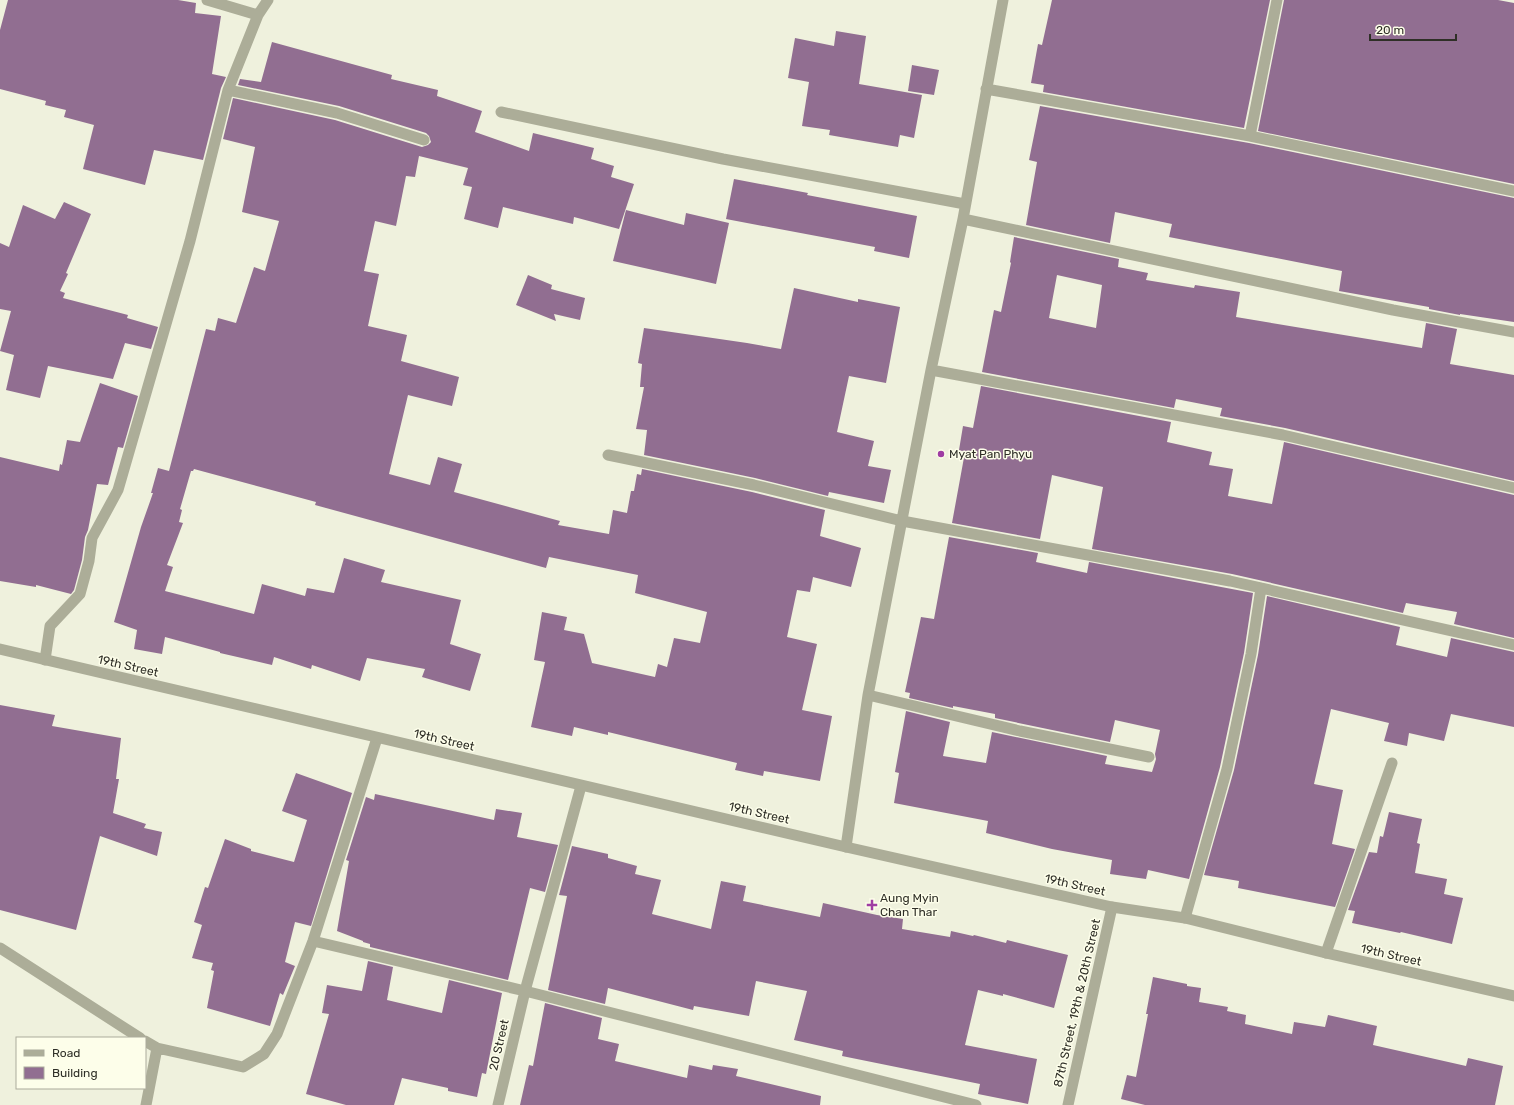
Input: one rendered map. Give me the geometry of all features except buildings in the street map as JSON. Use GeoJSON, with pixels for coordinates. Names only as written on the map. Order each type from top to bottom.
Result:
{"type":"FeatureCollection","features":[{"type":"Feature","properties":{"kind":"street"},"geometry":{"type":"LineString","coordinates":[[207,0],[258,15]]}},
{"type":"Feature","properties":{"kind":"street"},"geometry":{"type":"LineString","coordinates":[[45,660],[50,626],[80,594],[92,538],[118,490],[190,241],[228,90],[258,15],[268,0]]}},
{"type":"Feature","properties":{"kind":"street"},"geometry":{"type":"LineString","coordinates":[[846,847],[868,695],[931,370],[963,219],[1003,0]]}},
{"type":"Feature","properties":{"kind":"street"},"geometry":{"type":"LineString","coordinates":[[1250,136],[1277,0]]}},
{"type":"Feature","properties":{"kind":"street"},"geometry":{"type":"LineString","coordinates":[[986,89],[1250,136],[1514,191]]}},
{"type":"Feature","properties":{"kind":"street"},"geometry":{"type":"LineString","coordinates":[[228,90],[337,113],[424,140]]}},
{"type":"Feature","properties":{"kind":"street"},"geometry":{"type":"LineString","coordinates":[[501,112],[723,159],[965,204]]}},
{"type":"Feature","properties":{"kind":"street"},"geometry":{"type":"LineString","coordinates":[[963,219],[1393,310],[1514,332]]}},
{"type":"Feature","properties":{"kind":"street"},"geometry":{"type":"LineString","coordinates":[[931,370],[1283,435],[1514,488]]}},
{"type":"Feature","properties":{"kind":"street"},"geometry":{"type":"LineString","coordinates":[[608,455],[754,485],[902,521],[1223,579],[1514,646]]}},
{"type":"Feature","properties":{"kind":"street"},"geometry":{"type":"LineString","coordinates":[[1185,918],[1226,769],[1251,654],[1261,588]]}},
{"type":"Feature","properties":{"kind":"street","name":"19th Street"},"geometry":{"type":"LineString","coordinates":[[0,650],[846,847],[1112,907],[1185,918],[1326,953],[1514,996]]}},
{"type":"Feature","properties":{"kind":"street"},"geometry":{"type":"LineString","coordinates":[[868,695],[1020,731],[1149,757]]}},
{"type":"Feature","properties":{"kind":"street"},"geometry":{"type":"LineString","coordinates":[[146,1042],[157,1048],[243,1067],[264,1054],[278,1034],[313,941],[377,738]]}},
{"type":"Feature","properties":{"kind":"street"},"geometry":{"type":"LineString","coordinates":[[1326,953],[1392,763]]}},
{"type":"Feature","properties":{"kind":"street","name":"20 Street"},"geometry":{"type":"LineString","coordinates":[[498,1105],[525,991],[581,786]]}},
{"type":"Feature","properties":{"kind":"street","name":"87th Street, 19th & 20th Street"},"geometry":{"type":"LineString","coordinates":[[1068,1105],[1112,907]]}},
{"type":"Feature","properties":{"kind":"street"},"geometry":{"type":"LineString","coordinates":[[313,941],[525,991],[976,1105]]}},
{"type":"Feature","properties":{"kind":"street"},"geometry":{"type":"LineString","coordinates":[[0,948],[138,1037]]}},
{"type":"Feature","properties":{"kind":"street"},"geometry":{"type":"LineString","coordinates":[[146,1105],[157,1048]]}},
{"type":"Feature","properties":{"kind":"place","name":"Myat Pan Phyu"},"geometry":{"type":"Point","coordinates":[941,454]}},
{"type":"Feature","properties":{"kind":"place","name":"Aung Myin Chan Thar"},"geometry":{"type":"Point","coordinates":[872,905]}}]}
